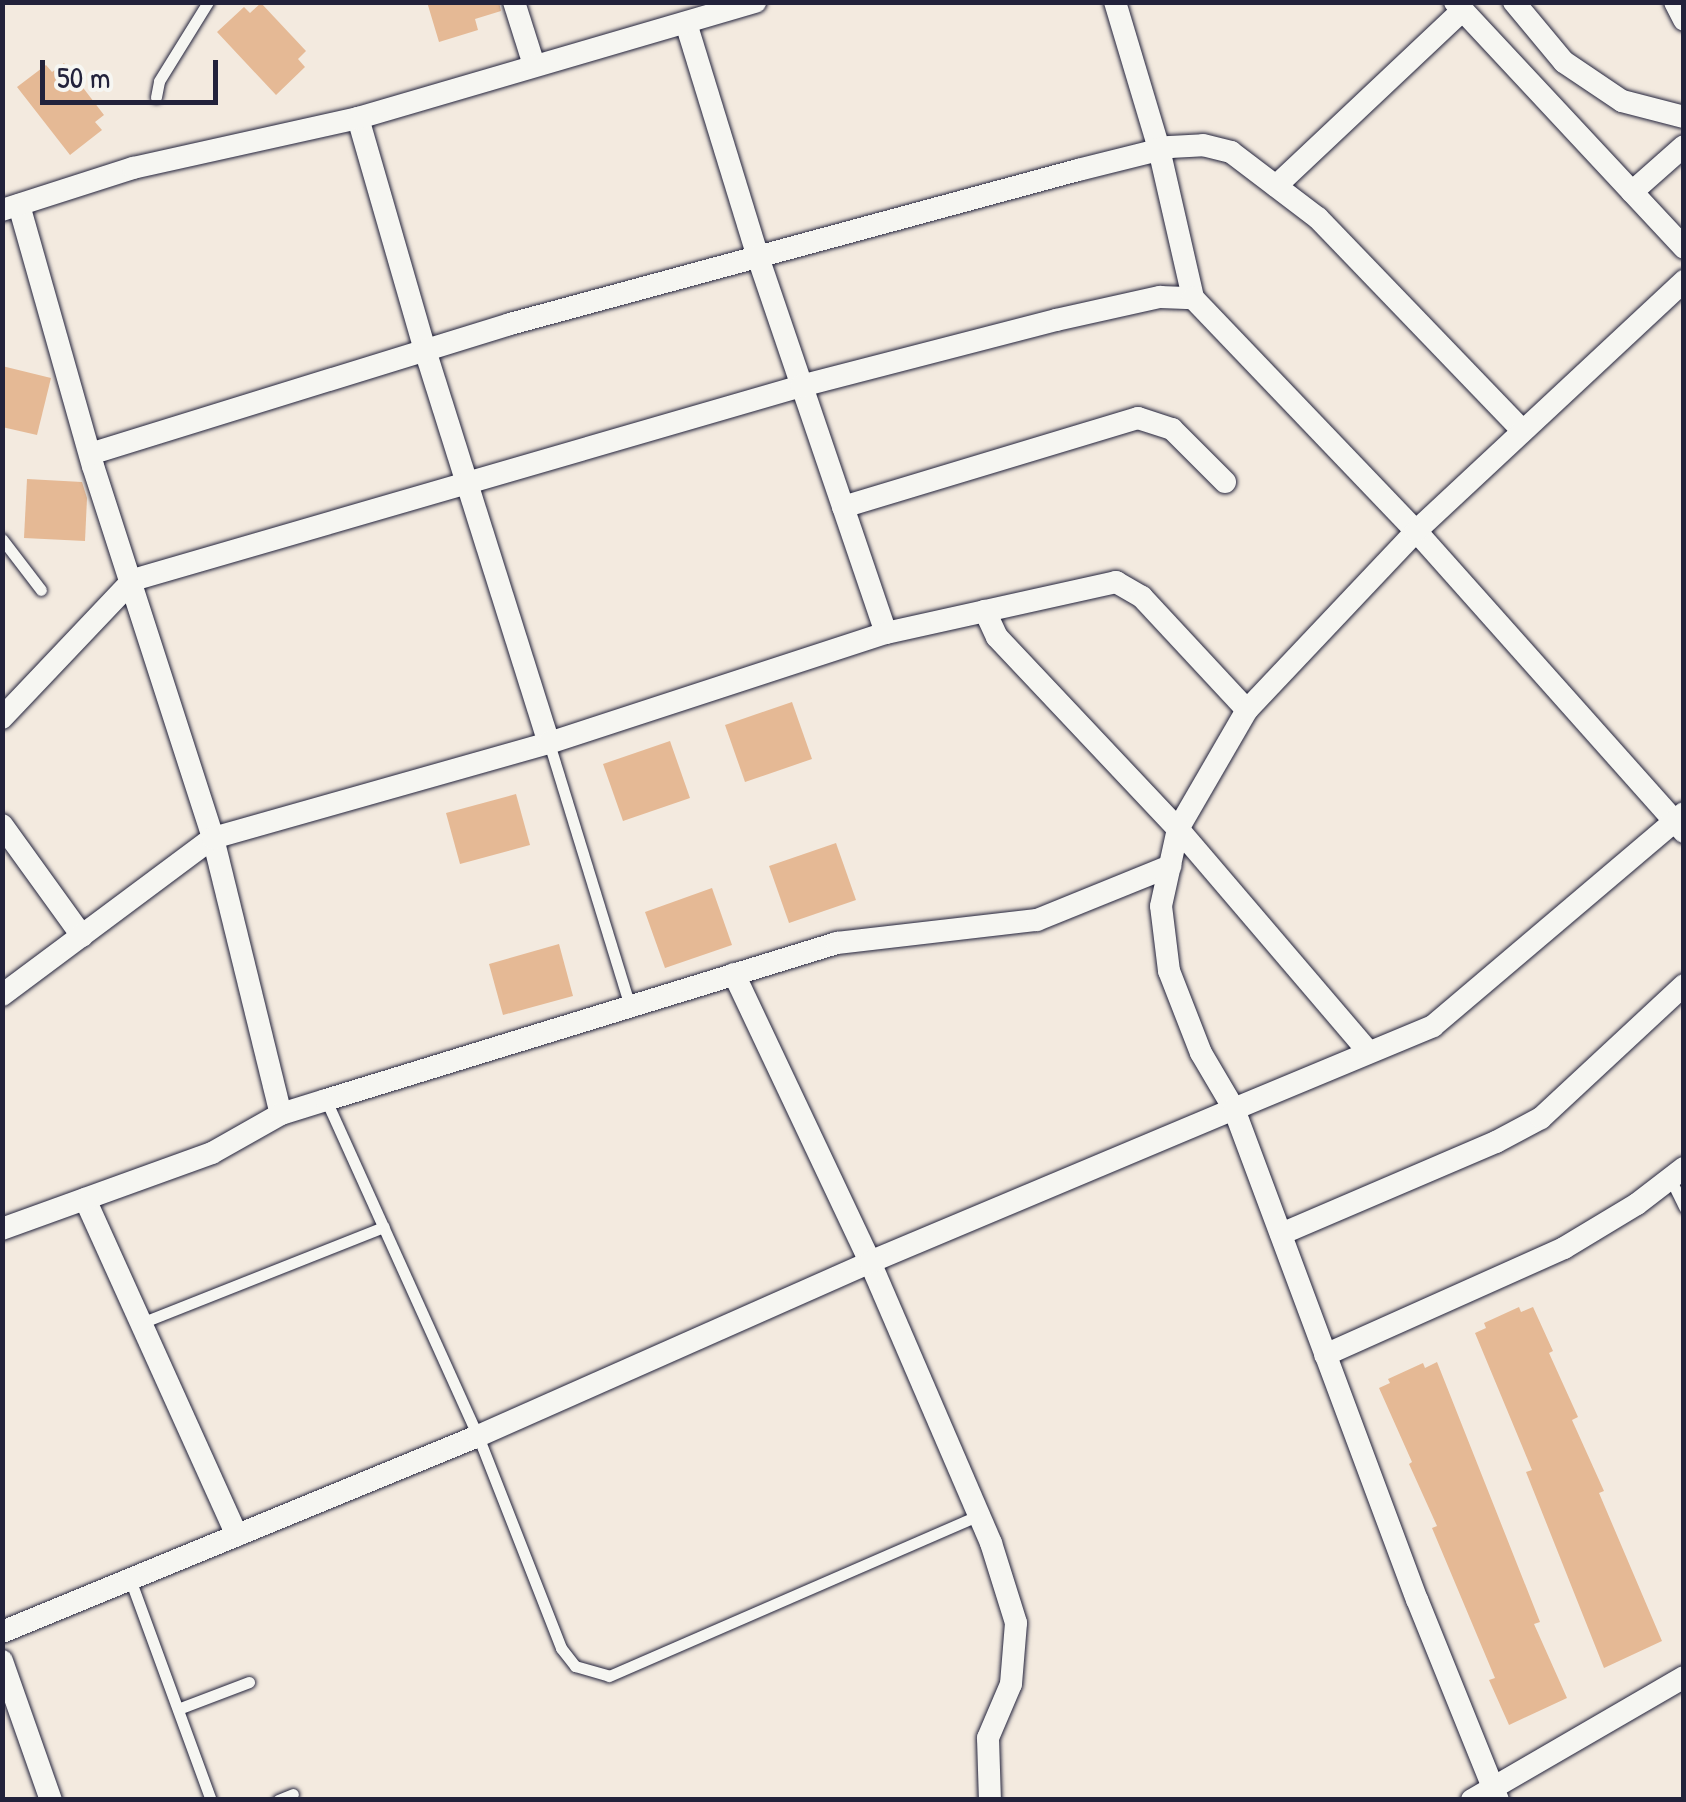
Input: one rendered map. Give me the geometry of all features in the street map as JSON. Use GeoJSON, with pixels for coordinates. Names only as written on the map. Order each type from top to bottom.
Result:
{"type":"FeatureCollection","features":[{"type":"Feature","properties":{"kind":"street"},"geometry":{"type":"LineString","coordinates":[[514,2],[534,64]]}},
{"type":"Feature","properties":{"kind":"street"},"geometry":{"type":"LineString","coordinates":[[281,1114],[213,838],[11,208],[133,168],[358,118],[754,2]]}},
{"type":"Feature","properties":{"kind":"street"},"geometry":{"type":"LineString","coordinates":[[2,1632],[478,1436],[870,1262],[1234,1110],[1367,1050],[1433,1026],[1680,823],[1416,530],[1193,298],[1159,149],[1115,2]]}},
{"type":"Feature","properties":{"kind":"street"},"geometry":{"type":"LineString","coordinates":[[1514,2],[1564,62],[1578,72],[1622,101],[1684,118]]}},
{"type":"Feature","properties":{"kind":"street"},"geometry":{"type":"LineString","coordinates":[[1675,2],[1684,20]]}},
{"type":"Feature","properties":{"kind":"street"},"geometry":{"type":"LineString","coordinates":[[1276,186],[1459,6],[1684,248]]}},
{"type":"Feature","properties":{"kind":"street"},"geometry":{"type":"LineString","coordinates":[[686,23],[758,257],[886,633]]}},
{"type":"Feature","properties":{"kind":"street"},"geometry":{"type":"LineString","coordinates":[[358,118],[424,350],[470,485],[548,743]]}},
{"type":"Feature","properties":{"kind":"street"},"geometry":{"type":"LineString","coordinates":[[90,454],[424,350],[758,257],[1159,149],[1203,145],[1231,152],[1318,218],[1521,429]]}},
{"type":"Feature","properties":{"kind":"street"},"geometry":{"type":"LineString","coordinates":[[1632,192],[1684,146]]}},
{"type":"Feature","properties":{"kind":"street"},"geometry":{"type":"LineString","coordinates":[[1684,281],[1416,530],[1247,710],[1178,829],[1161,906],[1169,971],[1201,1052],[1234,1110],[1487,1796],[1684,1677]]}},
{"type":"Feature","properties":{"kind":"street"},"geometry":{"type":"LineString","coordinates":[[2,718],[133,580],[802,386],[1056,320],[1160,297],[1193,298]]}},
{"type":"Feature","properties":{"kind":"street"},"geometry":{"type":"LineString","coordinates":[[843,508],[1138,418],[1172,429],[1225,482]]}},
{"type":"Feature","properties":{"kind":"street"},"geometry":{"type":"LineString","coordinates":[[2,995],[213,838],[548,743],[886,633],[1116,582],[1142,597],[1247,710]]}},
{"type":"Feature","properties":{"kind":"street"},"geometry":{"type":"LineString","coordinates":[[986,611],[997,637],[1178,829],[1367,1050]]}},
{"type":"Feature","properties":{"kind":"street"},"geometry":{"type":"LineString","coordinates":[[2,824],[82,936]]}},
{"type":"Feature","properties":{"kind":"street"},"geometry":{"type":"LineString","coordinates":[[2,1230],[212,1153],[281,1114],[837,942],[1037,920],[1170,866]]}},
{"type":"Feature","properties":{"kind":"street"},"geometry":{"type":"LineString","coordinates":[[734,974],[870,1262],[979,1515],[1016,1622],[1011,1684],[988,1738],[990,1800]]}},
{"type":"Feature","properties":{"kind":"street"},"geometry":{"type":"LineString","coordinates":[[1281,1234],[1530,1124],[1560,1103],[1684,986]]}},
{"type":"Feature","properties":{"kind":"street"},"geometry":{"type":"LineString","coordinates":[[1325,1356],[1564,1248],[1677,1174]]}},
{"type":"Feature","properties":{"kind":"street"},"geometry":{"type":"LineString","coordinates":[[86,1199],[237,1535]]}},
{"type":"Feature","properties":{"kind":"street"},"geometry":{"type":"LineString","coordinates":[[2,1661],[51,1800]]}},
{"type":"Feature","properties":{"kind":"lane"},"geometry":{"type":"LineString","coordinates":[[156,98],[159,81],[208,2]]}},
{"type":"Feature","properties":{"kind":"lane"},"geometry":{"type":"LineString","coordinates":[[2,539],[41,590]]}},
{"type":"Feature","properties":{"kind":"lane"},"geometry":{"type":"LineString","coordinates":[[548,743],[630,1006]]}},
{"type":"Feature","properties":{"kind":"lane"},"geometry":{"type":"LineString","coordinates":[[326,1100],[478,1436],[561,1648],[574,1666],[596,1676],[610,1676],[979,1515]]}},
{"type":"Feature","properties":{"kind":"lane"},"geometry":{"type":"LineString","coordinates":[[1677,1174],[1684,1206]]}},
{"type":"Feature","properties":{"kind":"lane"},"geometry":{"type":"LineString","coordinates":[[142,1323],[384,1228]]}},
{"type":"Feature","properties":{"kind":"lane"},"geometry":{"type":"LineString","coordinates":[[130,1579],[212,1800]]}},
{"type":"Feature","properties":{"kind":"lane"},"geometry":{"type":"LineString","coordinates":[[178,1709],[249,1682]]}},
{"type":"Feature","properties":{"kind":"lane"},"geometry":{"type":"LineString","coordinates":[[278,1800],[294,1794]]}},
{"type":"Feature","properties":{"kind":"building"},"geometry":{"type":"Polygon","coordinates":[[[427,2],[499,2],[501,11],[475,19],[478,30],[439,42],[427,2]]]}},
{"type":"Feature","properties":{"kind":"building"},"geometry":{"type":"Polygon","coordinates":[[[261,3],[306,51],[298,59],[305,67],[276,95],[217,32],[244,7],[250,13],[261,3]]]}},
{"type":"Feature","properties":{"kind":"building"},"geometry":{"type":"Polygon","coordinates":[[[64,63],[104,115],[95,122],[102,130],[70,155],[17,87],[46,65],[52,72],[64,63]]]}},
{"type":"Feature","properties":{"kind":"building"},"geometry":{"type":"Polygon","coordinates":[[[2,366],[51,378],[37,435],[2,427],[2,366]]]}},
{"type":"Feature","properties":{"kind":"building"},"geometry":{"type":"Polygon","coordinates":[[[27,479],[82,482],[87,498],[85,541],[24,538],[27,479]]]}},
{"type":"Feature","properties":{"kind":"building"},"geometry":{"type":"Polygon","coordinates":[[[792,702],[812,759],[745,782],[725,725],[792,702]]]}},
{"type":"Feature","properties":{"kind":"building"},"geometry":{"type":"Polygon","coordinates":[[[670,741],[690,798],[623,821],[603,764],[670,741]]]}},
{"type":"Feature","properties":{"kind":"building"},"geometry":{"type":"Polygon","coordinates":[[[516,794],[530,845],[460,864],[446,813],[516,794]]]}},
{"type":"Feature","properties":{"kind":"building"},"geometry":{"type":"Polygon","coordinates":[[[836,843],[856,900],[789,923],[769,866],[836,843]]]}},
{"type":"Feature","properties":{"kind":"building"},"geometry":{"type":"Polygon","coordinates":[[[712,888],[732,945],[665,968],[645,912],[712,888]]]}},
{"type":"Feature","properties":{"kind":"building"},"geometry":{"type":"Polygon","coordinates":[[[559,944],[573,996],[503,1015],[489,964],[559,944]]]}},
{"type":"Feature","properties":{"kind":"building"},"geometry":{"type":"Polygon","coordinates":[[[1519,1307],[1521,1312],[1533,1307],[1553,1351],[1549,1353],[1578,1417],[1572,1420],[1604,1491],[1599,1493],[1662,1641],[1604,1668],[1526,1472],[1532,1470],[1475,1333],[1486,1328],[1484,1323],[1519,1307]]]}},
{"type":"Feature","properties":{"kind":"building"},"geometry":{"type":"Polygon","coordinates":[[[1437,1362],[1540,1622],[1534,1624],[1567,1698],[1509,1725],[1489,1680],[1495,1678],[1432,1528],[1437,1526],[1379,1388],[1390,1383],[1388,1379],[1423,1363],[1425,1368],[1437,1362]]]}}]}
